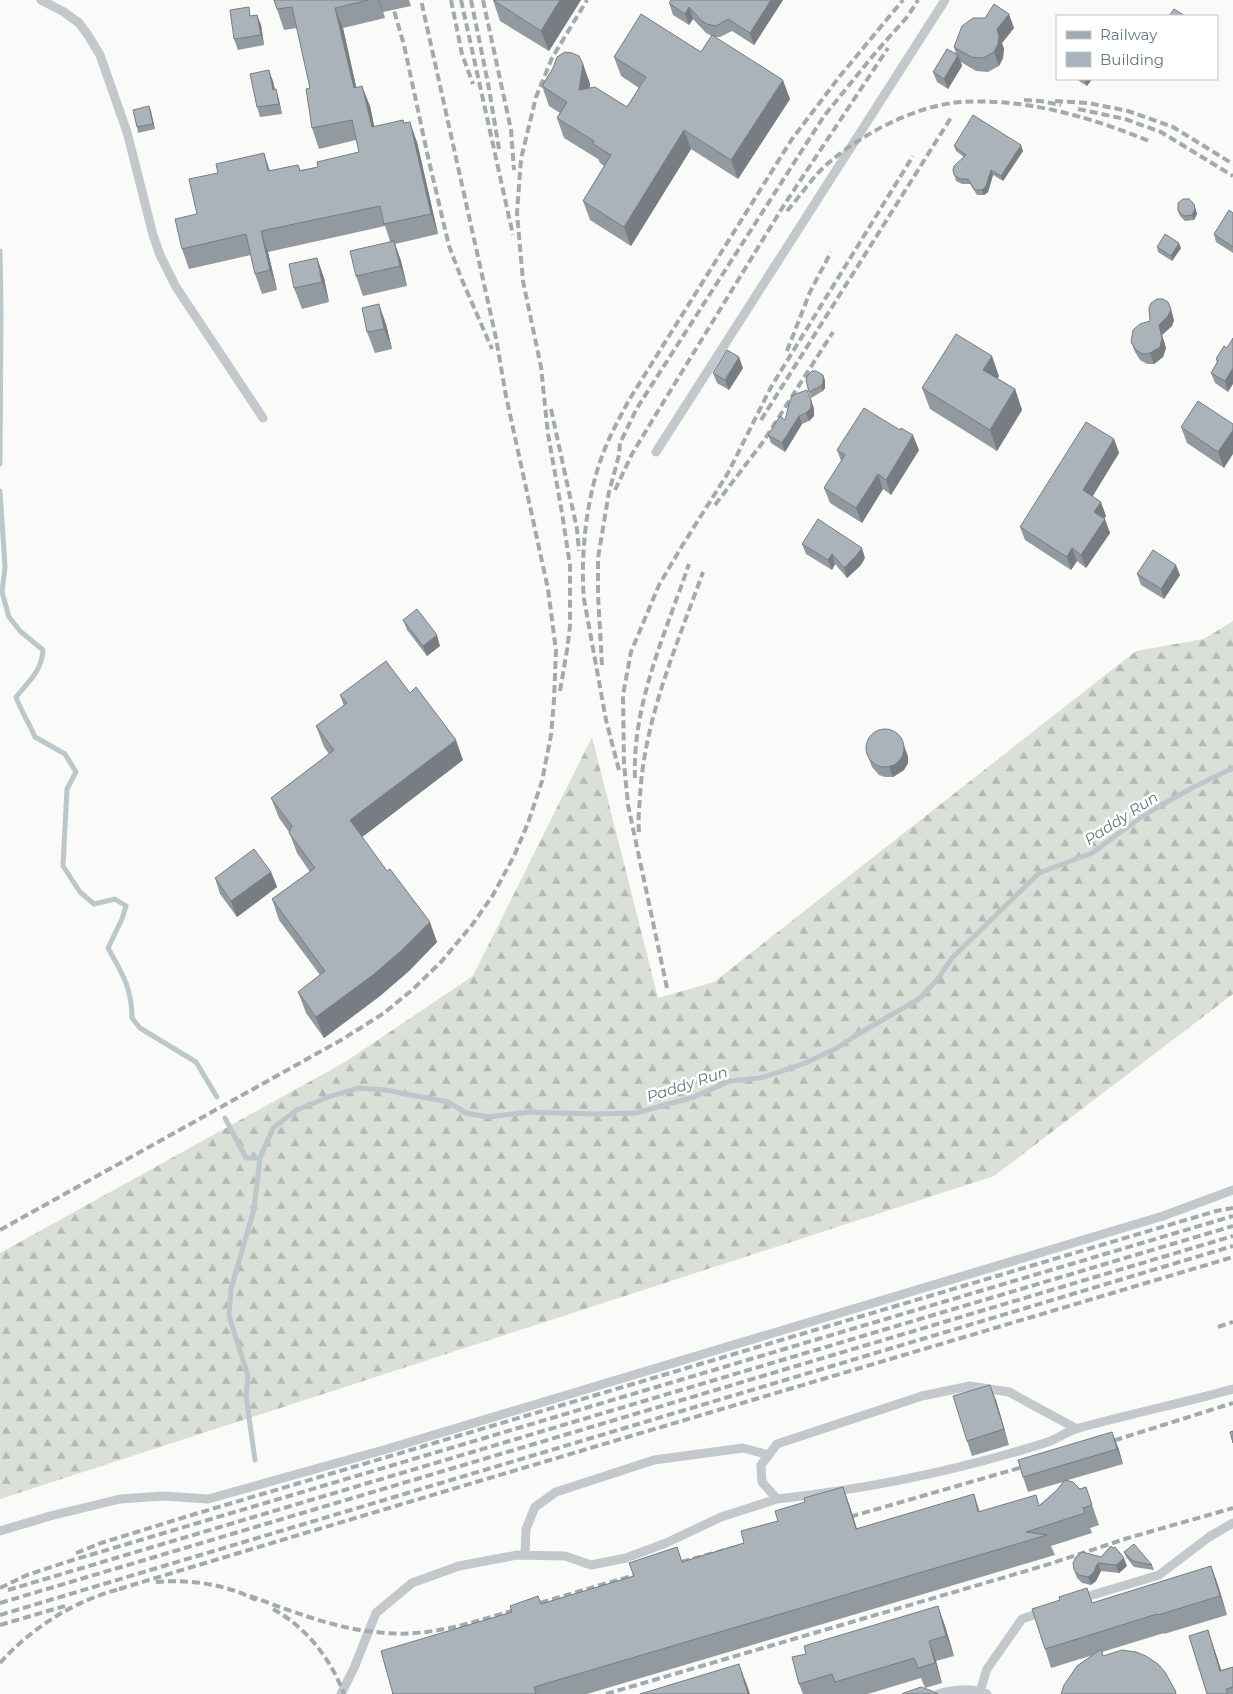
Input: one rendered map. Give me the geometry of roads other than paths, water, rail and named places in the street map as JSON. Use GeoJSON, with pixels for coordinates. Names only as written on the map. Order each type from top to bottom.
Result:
{"type":"FeatureCollection","features":[{"type":"Feature","properties":{"kind":"lane"},"geometry":{"type":"LineString","coordinates":[[41,0],[64,12],[79,23],[100,54],[127,132],[153,235],[168,272],[263,418]]}},
{"type":"Feature","properties":{"kind":"lane"},"geometry":{"type":"LineString","coordinates":[[656,452],[942,1]]}},
{"type":"Feature","properties":{"kind":"lane"},"geometry":{"type":"LineString","coordinates":[[0,1532],[50,1516],[120,1499],[163,1496],[208,1499],[217,1497],[1153,1219],[1233,1190]]}},
{"type":"Feature","properties":{"kind":"lane"},"geometry":{"type":"LineString","coordinates":[[777,1499],[762,1482],[761,1465],[777,1444],[922,1396],[970,1386],[1009,1392],[1076,1429]]}},
{"type":"Feature","properties":{"kind":"lane"},"geometry":{"type":"LineString","coordinates":[[341,1694],[354,1668],[376,1613],[412,1583],[458,1566],[517,1555],[565,1556],[591,1565],[626,1558],[666,1543],[721,1517],[777,1499],[927,1475],[1049,1441],[1076,1429],[1183,1403],[1233,1388]]}},
{"type":"Feature","properties":{"kind":"lane"},"geometry":{"type":"LineString","coordinates":[[525,1555],[526,1529],[535,1507],[556,1492],[654,1460],[743,1448],[769,1455]]}},
{"type":"Feature","properties":{"kind":"lane"},"geometry":{"type":"LineString","coordinates":[[938,1694],[950,1690],[984,1693],[987,1669],[1022,1620],[1063,1604],[1159,1575],[1208,1537],[1233,1523]]}},
{"type":"Feature","properties":{"kind":"waterway","name":"Paddy Run"},"geometry":{"type":"LineString","coordinates":[[0,251],[0,464]]}},
{"type":"Feature","properties":{"kind":"waterway","name":"Paddy Run"},"geometry":{"type":"LineString","coordinates":[[0,491],[5,567],[2,592],[9,617],[20,631],[43,650],[37,670],[16,697],[35,737],[65,754],[76,772],[67,789],[63,866],[80,892],[94,904],[115,899],[126,906],[108,948],[122,973],[128,989],[132,1007],[132,1018],[140,1028],[196,1062],[217,1097]]}},
{"type":"Feature","properties":{"kind":"waterway","name":"Paddy Run"},"geometry":{"type":"LineString","coordinates":[[225,1118],[246,1158],[260,1158],[273,1128],[297,1110],[328,1097],[359,1088],[385,1090],[448,1102],[466,1113],[489,1117],[529,1112],[636,1113],[694,1097],[730,1081],[761,1078],[803,1064],[837,1048],[919,999],[936,981],[953,957],[1039,873],[1092,853],[1144,815],[1233,768]]}},
{"type":"Feature","properties":{"kind":"waterway"},"geometry":{"type":"LineString","coordinates":[[255,1460],[246,1396],[248,1376],[229,1316],[231,1289],[254,1209],[260,1158]]}},
{"type":"Feature","properties":{"kind":"railway"},"geometry":{"type":"LineString","coordinates":[[391,0],[404,45],[449,246],[492,349]]}},
{"type":"Feature","properties":{"kind":"railway"},"geometry":{"type":"LineString","coordinates":[[0,1230],[343,1039],[384,1013],[411,991],[441,962],[472,925],[493,895],[514,856],[528,823],[542,781],[551,735],[554,701],[556,651],[548,589],[506,396],[496,338],[421,0]]}},
{"type":"Feature","properties":{"kind":"railway"},"geometry":{"type":"LineString","coordinates":[[451,0],[462,54],[473,84]]}},
{"type":"Feature","properties":{"kind":"railway"},"geometry":{"type":"LineString","coordinates":[[461,0],[513,235]]}},
{"type":"Feature","properties":{"kind":"railway"},"geometry":{"type":"LineString","coordinates":[[471,0],[499,149]]}},
{"type":"Feature","properties":{"kind":"railway"},"geometry":{"type":"LineString","coordinates":[[483,0],[511,130],[514,170]]}},
{"type":"Feature","properties":{"kind":"railway"},"geometry":{"type":"LineString","coordinates":[[560,691],[570,626],[570,565],[548,434],[541,367],[523,281],[517,213],[521,159],[536,97],[552,58],[587,0]]}},
{"type":"Feature","properties":{"kind":"railway"},"geometry":{"type":"LineString","coordinates":[[619,770],[606,720],[584,599],[583,581],[584,543],[589,504],[604,451],[629,400],[792,139],[840,76],[903,0]]}},
{"type":"Feature","properties":{"kind":"railway"},"geometry":{"type":"LineString","coordinates":[[602,665],[598,558],[609,492],[619,455],[620,443],[637,408],[824,116],[908,16],[918,0]]}},
{"type":"Feature","properties":{"kind":"railway"},"geometry":{"type":"LineString","coordinates":[[615,490],[632,454],[784,205],[888,48]]}},
{"type":"Feature","properties":{"kind":"railway"},"geometry":{"type":"LineString","coordinates":[[1024,100],[1061,105]]}},
{"type":"Feature","properties":{"kind":"railway"},"geometry":{"type":"LineString","coordinates":[[1055,101],[1088,103],[1128,111],[1173,127],[1233,164]]}},
{"type":"Feature","properties":{"kind":"railway"},"geometry":{"type":"LineString","coordinates":[[787,211],[826,165],[860,140],[910,114],[945,104],[986,102],[1034,106],[1081,117],[1149,141]]}},
{"type":"Feature","properties":{"kind":"railway"},"geometry":{"type":"LineString","coordinates":[[1078,109],[1125,119],[1161,132],[1233,176]]}},
{"type":"Feature","properties":{"kind":"railway"},"geometry":{"type":"LineString","coordinates":[[761,420],[952,116]]}},
{"type":"Feature","properties":{"kind":"railway"},"geometry":{"type":"LineString","coordinates":[[667,988],[628,805],[624,763],[623,695],[631,652],[659,585],[728,473],[771,387],[913,156]]}},
{"type":"Feature","properties":{"kind":"railway"},"geometry":{"type":"LineString","coordinates":[[787,351],[810,292],[831,252]]}},
{"type":"Feature","properties":{"kind":"railway"},"geometry":{"type":"LineString","coordinates":[[715,505],[763,442],[833,332]]}},
{"type":"Feature","properties":{"kind":"railway"},"geometry":{"type":"LineString","coordinates":[[551,409],[577,529],[579,551]]}},
{"type":"Feature","properties":{"kind":"railway"},"geometry":{"type":"LineString","coordinates":[[635,778],[639,723],[645,696],[652,669],[689,564]]}},
{"type":"Feature","properties":{"kind":"railway"},"geometry":{"type":"LineString","coordinates":[[639,832],[643,768],[648,739],[663,683],[703,572]]}},
{"type":"Feature","properties":{"kind":"railway"},"geometry":{"type":"LineString","coordinates":[[76,1553],[101,1543],[195,1514],[1216,1211],[1233,1208]]}},
{"type":"Feature","properties":{"kind":"railway"},"geometry":{"type":"LineString","coordinates":[[0,1588],[27,1575],[73,1560],[1233,1216]]}},
{"type":"Feature","properties":{"kind":"railway"},"geometry":{"type":"LineString","coordinates":[[8,1590],[1233,1226]]}},
{"type":"Feature","properties":{"kind":"railway"},"geometry":{"type":"LineString","coordinates":[[0,1603],[1233,1236]]}},
{"type":"Feature","properties":{"kind":"railway"},"geometry":{"type":"LineString","coordinates":[[0,1615],[1233,1246]]}},
{"type":"Feature","properties":{"kind":"railway"},"geometry":{"type":"LineString","coordinates":[[119,1589],[1233,1257]]}},
{"type":"Feature","properties":{"kind":"railway"},"geometry":{"type":"LineString","coordinates":[[1218,1327],[1233,1322]]}},
{"type":"Feature","properties":{"kind":"railway"},"geometry":{"type":"LineString","coordinates":[[1103,1444],[1233,1403]]}},
{"type":"Feature","properties":{"kind":"railway"},"geometry":{"type":"LineString","coordinates":[[839,1520],[1033,1464]]}},
{"type":"Feature","properties":{"kind":"railway"},"geometry":{"type":"LineString","coordinates":[[606,1694],[1043,1566],[1128,1538],[1233,1508]]}},
{"type":"Feature","properties":{"kind":"railway"},"geometry":{"type":"LineString","coordinates":[[670,1565],[747,1544]]}},
{"type":"Feature","properties":{"kind":"railway"},"geometry":{"type":"LineString","coordinates":[[250,1596],[316,1619],[350,1628],[385,1633],[419,1633],[469,1623],[646,1572]]}},
{"type":"Feature","properties":{"kind":"railway"},"geometry":{"type":"LineString","coordinates":[[156,1582],[181,1581],[220,1586],[256,1600]]}},
{"type":"Feature","properties":{"kind":"railway"},"geometry":{"type":"LineString","coordinates":[[0,1663],[26,1638],[56,1616],[89,1599],[124,1588]]}},
{"type":"Feature","properties":{"kind":"railway"},"geometry":{"type":"LineString","coordinates":[[0,1625],[65,1606]]}},
{"type":"Feature","properties":{"kind":"railway"},"geometry":{"type":"LineString","coordinates":[[273,1609],[296,1625],[316,1645],[332,1668],[344,1694]]}}]}
